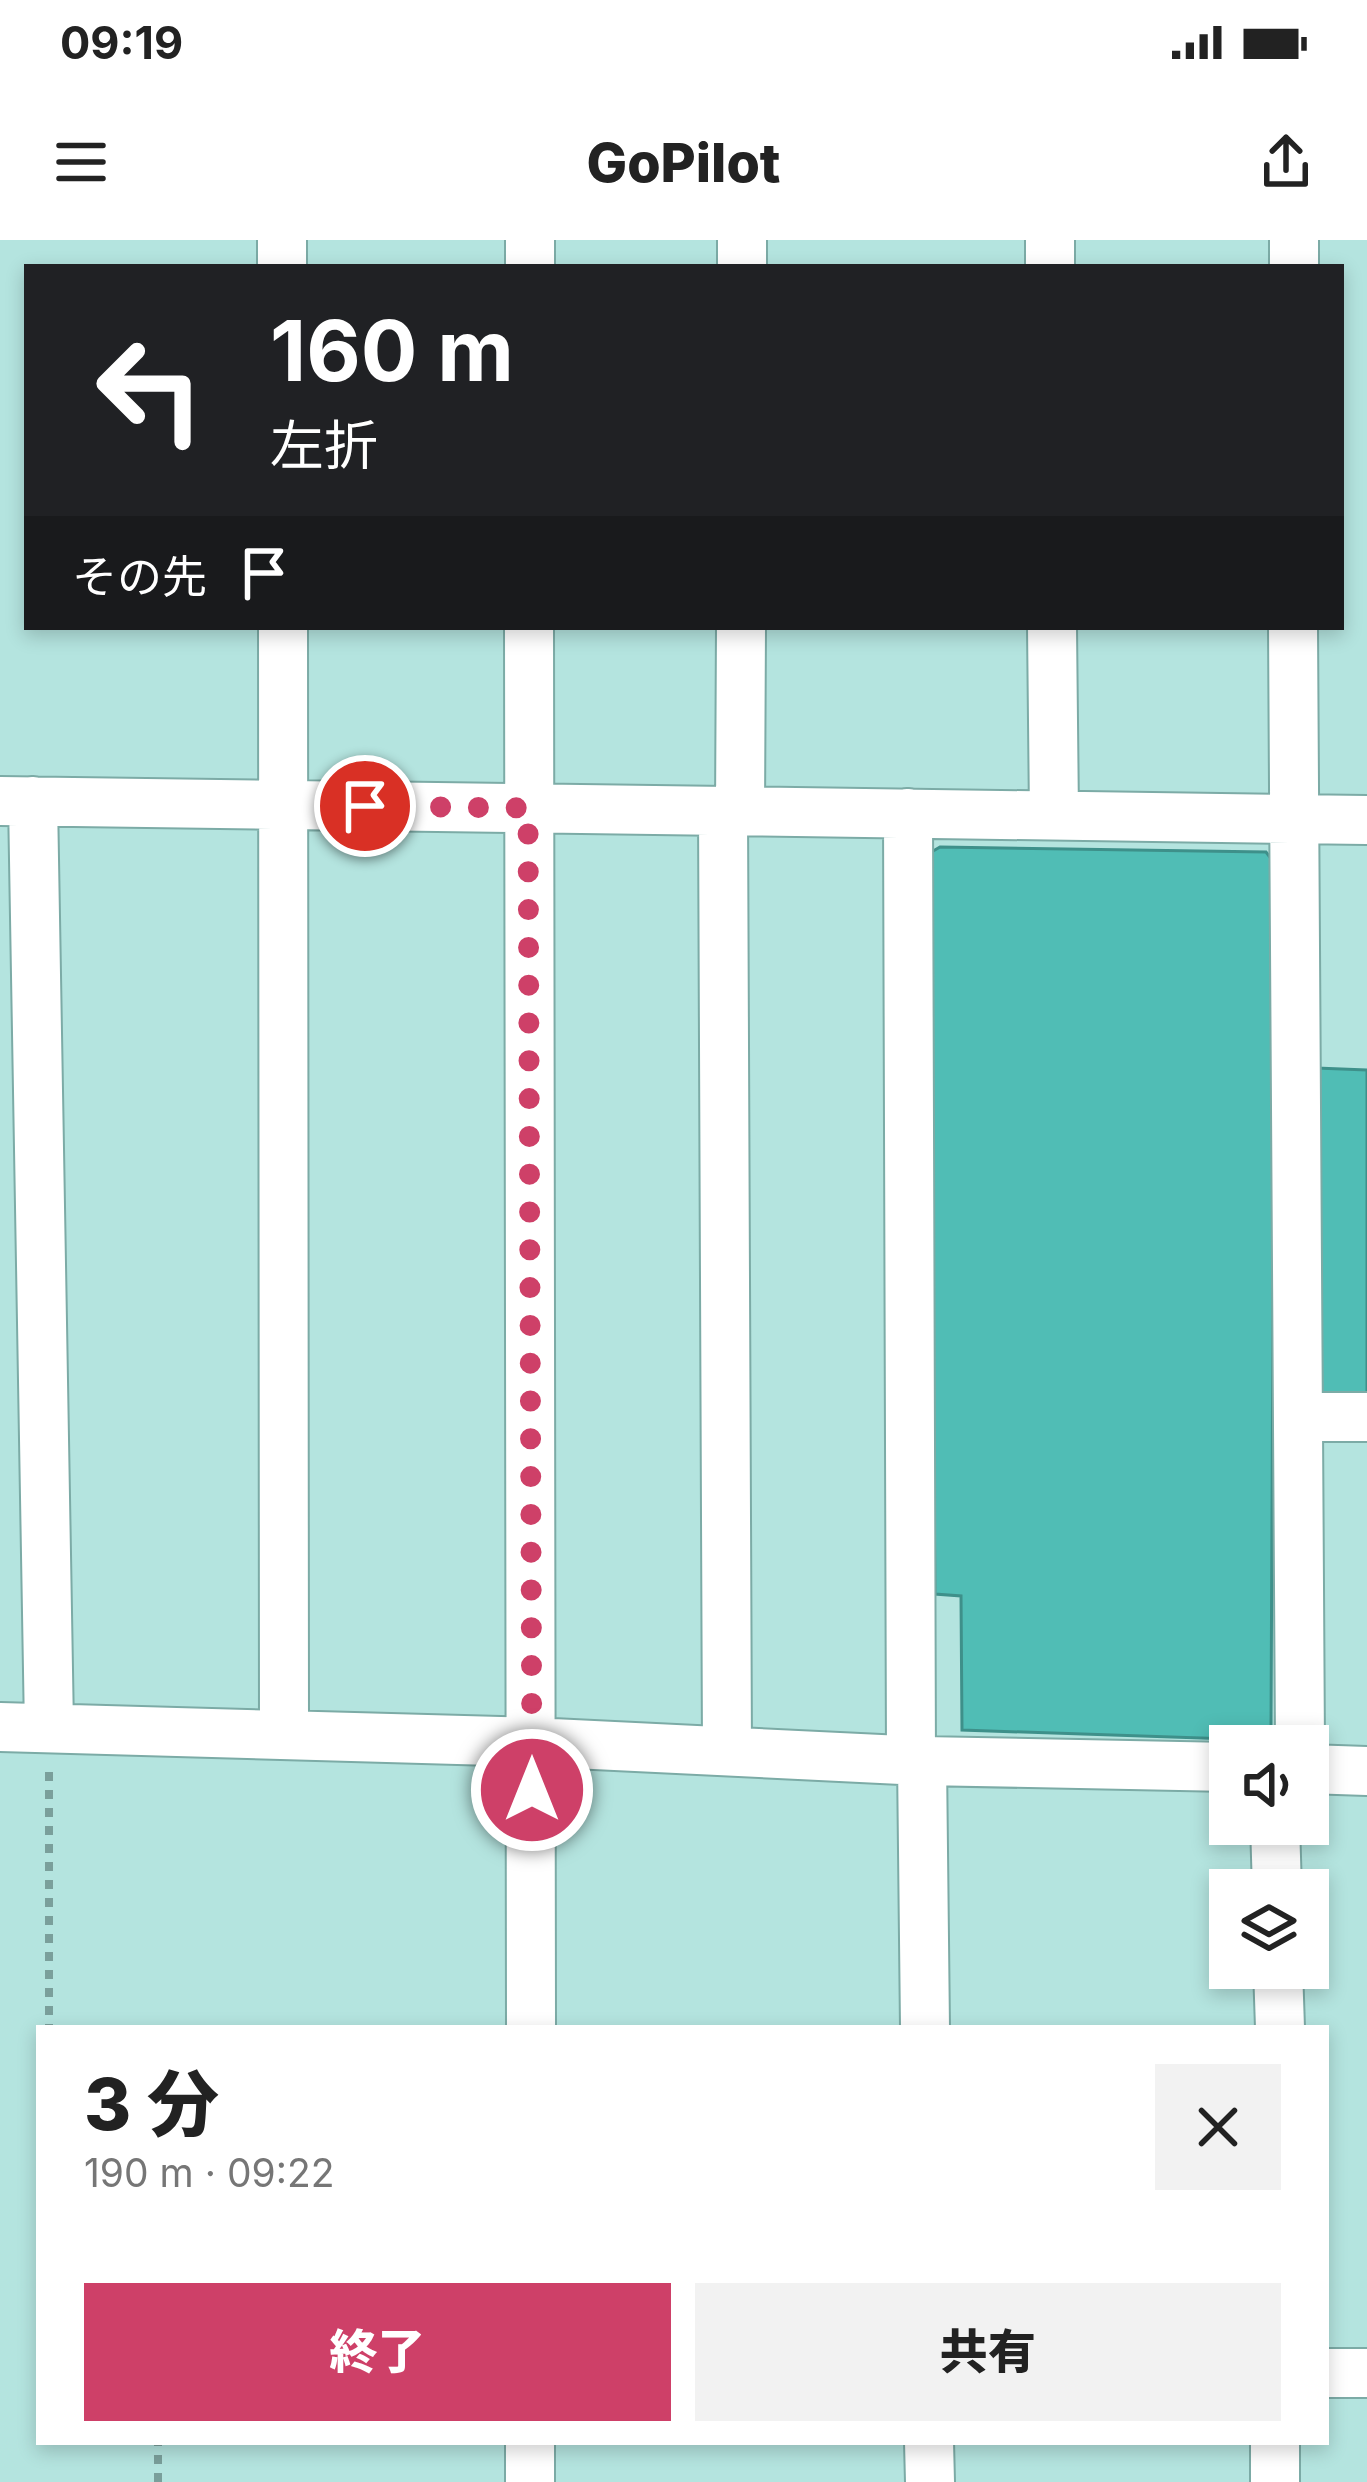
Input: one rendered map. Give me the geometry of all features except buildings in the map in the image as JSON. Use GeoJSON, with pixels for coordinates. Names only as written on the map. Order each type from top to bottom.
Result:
{"type":"FeatureCollection","features":[{"type":"Feature","properties":{"kind":"street"},"geometry":{"type":"LineString","coordinates":[[283,630],[284,1735]]}},
{"type":"Feature","properties":{"kind":"street"},"geometry":{"type":"LineString","coordinates":[[529,630],[531,2025]]}},
{"type":"Feature","properties":{"kind":"street"},"geometry":{"type":"LineString","coordinates":[[727,1751],[732,811],[741,630]]}},
{"type":"Feature","properties":{"kind":"street"},"geometry":{"type":"LineString","coordinates":[[1052,630],[1054,815]]}},
{"type":"Feature","properties":{"kind":"street"},"geometry":{"type":"LineString","coordinates":[[1293,630],[1300,1725]]}},
{"type":"Feature","properties":{"kind":"street"},"geometry":{"type":"LineString","coordinates":[[49,1728],[16,801],[1367,820]]}},
{"type":"Feature","properties":{"kind":"street"},"geometry":{"type":"LineString","coordinates":[[908,813],[916,1760],[925,2025]]}},
{"type":"Feature","properties":{"kind":"street"},"geometry":{"type":"LineString","coordinates":[[1298,1418],[1367,1417]]}},
{"type":"Feature","properties":{"kind":"street"},"geometry":{"type":"LineString","coordinates":[[0,1727],[1209,1767]]}},
{"type":"Feature","properties":{"kind":"street"},"geometry":{"type":"LineString","coordinates":[[1329,1770],[1367,1771]]}},
{"type":"Feature","properties":{"kind":"street"},"geometry":{"type":"LineString","coordinates":[[1279,1989],[1280,2025]]}},
{"type":"Feature","properties":{"kind":"street"},"geometry":{"type":"LineString","coordinates":[[1329,2373],[1367,2373]]}},
{"type":"Feature","properties":{"kind":"street"},"geometry":{"type":"LineString","coordinates":[[530,2445],[530,2482]]}},
{"type":"Feature","properties":{"kind":"street"},"geometry":{"type":"LineString","coordinates":[[929,2445],[930,2482]]}},
{"type":"Feature","properties":{"kind":"street"},"geometry":{"type":"LineString","coordinates":[[1275,2445],[1275,2482]]}},
{"type":"Feature","properties":{"kind":"path"},"geometry":{"type":"LineString","coordinates":[[49,1728],[49,2025]]}},
{"type":"Feature","properties":{"kind":"path"},"geometry":{"type":"LineString","coordinates":[[158,2445],[158,2482]]}},
{"type":"Feature","properties":{"kind":"water"},"geometry":{"type":"Polygon","coordinates":[[[940,847],[1266,852],[1275,864],[1271,1725],[1209,1725],[1209,1738],[962,1730],[961,1596],[935,1594],[928,854],[940,847]]]}},
{"type":"Feature","properties":{"kind":"water"},"geometry":{"type":"Polygon","coordinates":[[[1316,1068],[1367,1070],[1367,1399],[1323,1400],[1312,1388],[1316,1068]]]}},
{"type":"Feature","properties":{"kind":"route"},"geometry":{"type":"LineString","coordinates":[[365,806],[528,808],[532,1790]]}}]}
